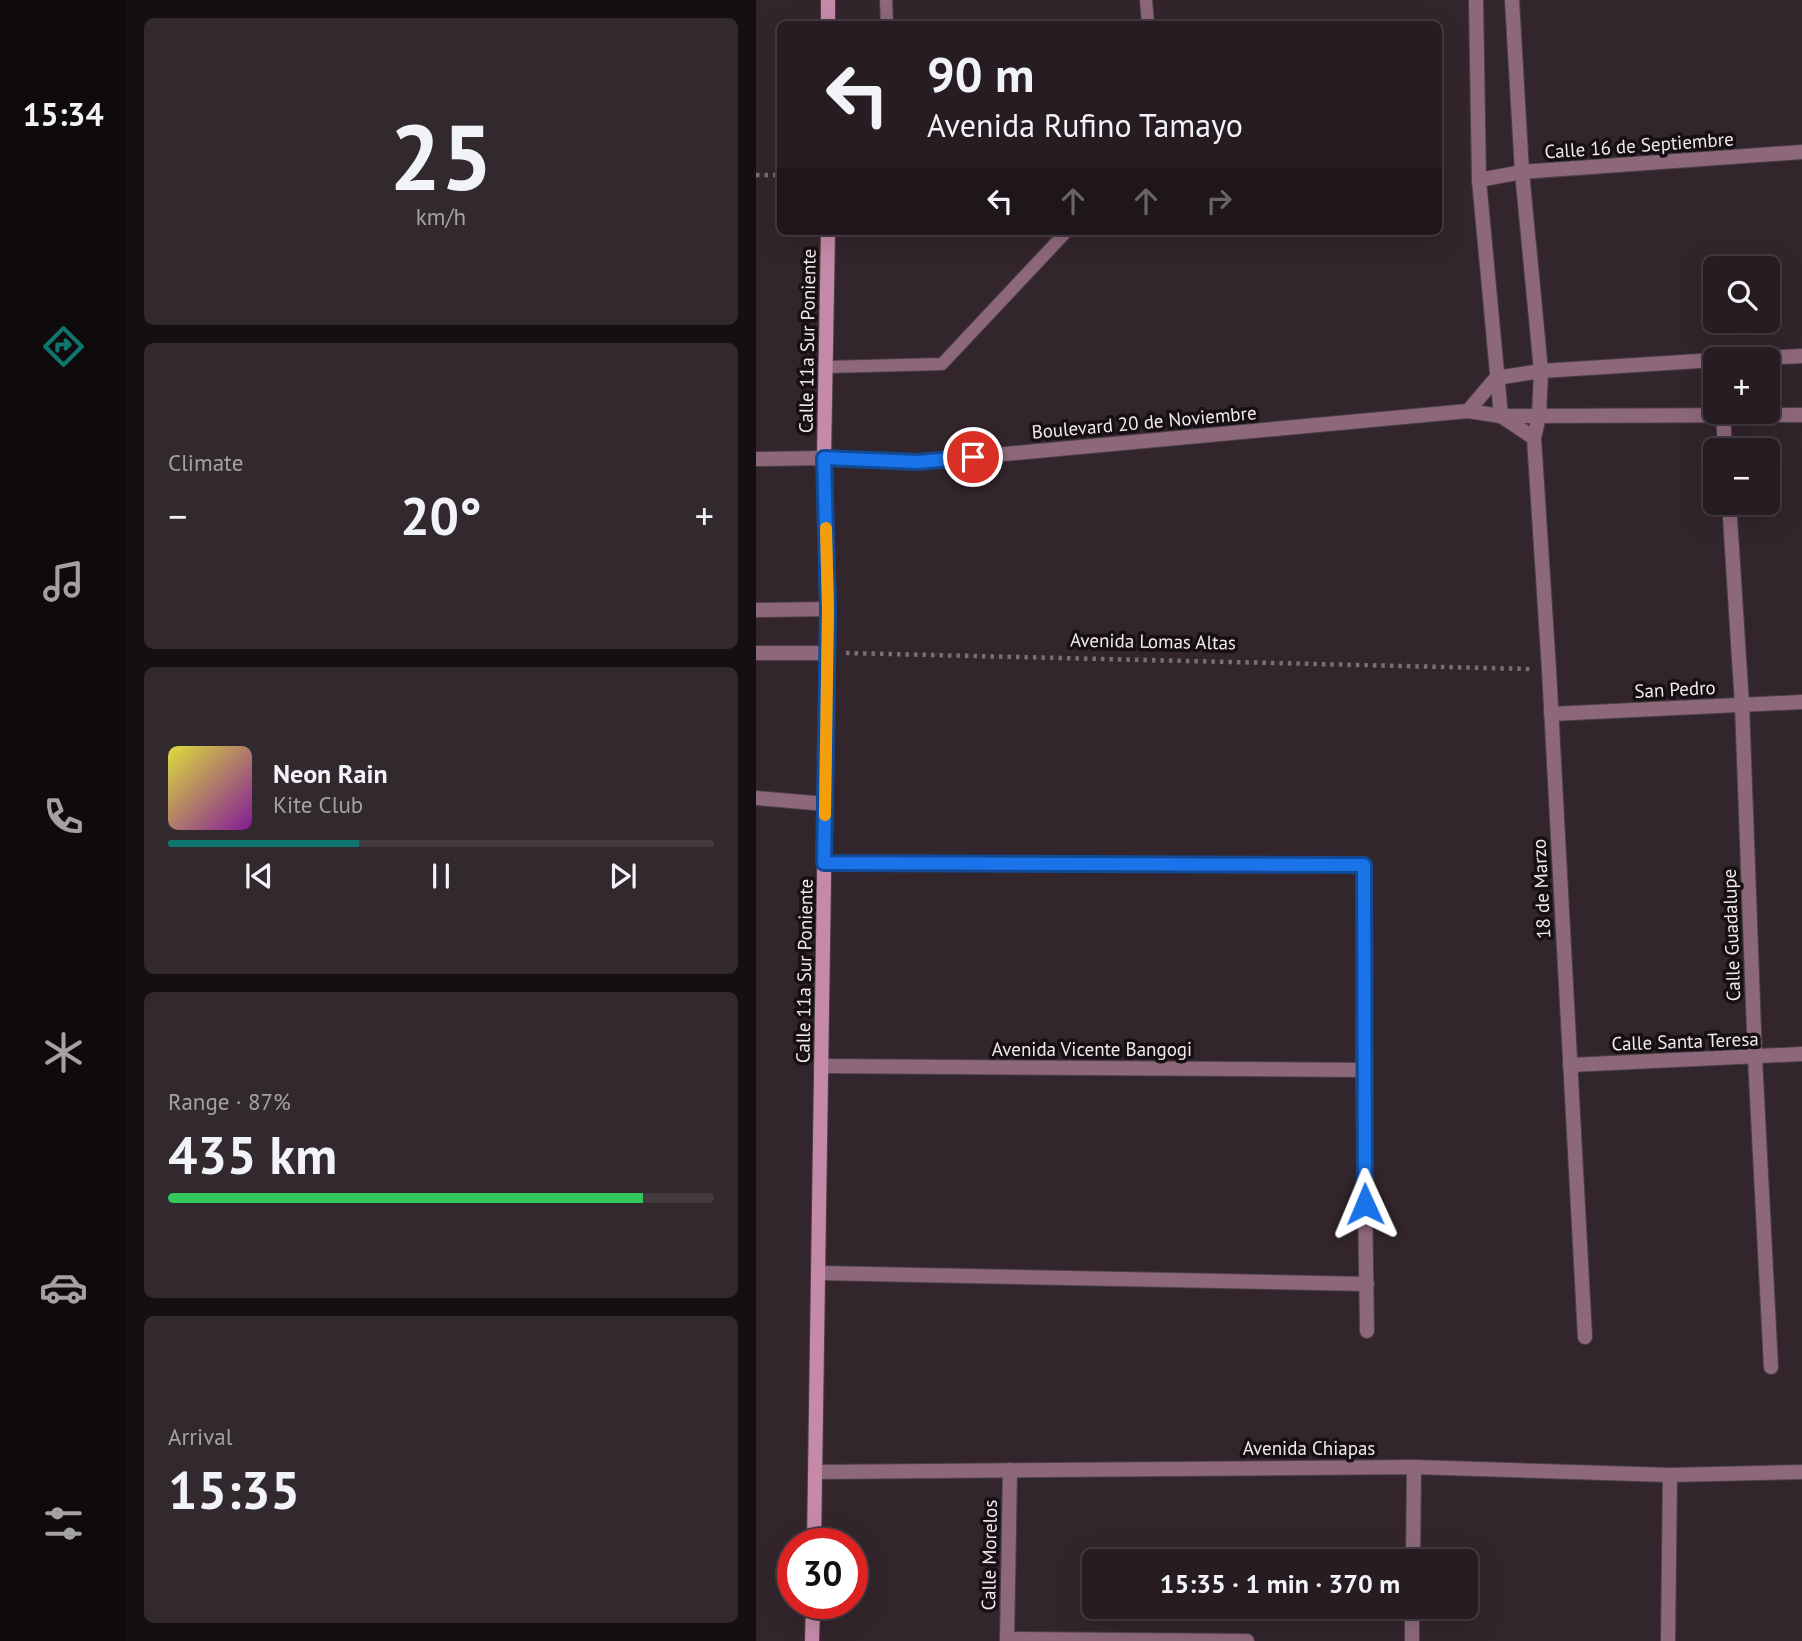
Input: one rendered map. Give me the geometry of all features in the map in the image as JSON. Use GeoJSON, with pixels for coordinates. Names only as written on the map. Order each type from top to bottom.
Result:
{"type":"FeatureCollection","features":[{"type":"Feature","properties":{"kind":"street"},"geometry":{"type":"LineString","coordinates":[[828,0],[828,21]]}},
{"type":"Feature","properties":{"kind":"street"},"geometry":{"type":"LineString","coordinates":[[1476,0],[1479,180],[1501,416],[1534,438]]}},
{"type":"Feature","properties":{"kind":"street","name":"18 de Marzo"},"geometry":{"type":"LineString","coordinates":[[1512,0],[1522,172],[1541,371],[1539,416],[1534,438],[1585,1338]]}},
{"type":"Feature","properties":{"kind":"street","name":"Calle 16 de Septiembre"},"geometry":{"type":"LineString","coordinates":[[1479,180],[1522,172],[1802,152]]}},
{"type":"Feature","properties":{"kind":"street","name":"Calle 11a Sur Poniente"},"geometry":{"type":"LineString","coordinates":[[814,1528],[828,653],[824,458],[828,235]]}},
{"type":"Feature","properties":{"kind":"street"},"geometry":{"type":"LineString","coordinates":[[1780,357],[1802,356]]}},
{"type":"Feature","properties":{"kind":"street"},"geometry":{"type":"LineString","coordinates":[[1468,411],[1496,378],[1541,371],[1703,361]]}},
{"type":"Feature","properties":{"kind":"street","name":"Boulevard 20 de Noviembre"},"geometry":{"type":"LineString","coordinates":[[756,459],[824,458],[918,462],[1468,411],[1501,416],[1703,414]]}},
{"type":"Feature","properties":{"kind":"street","name":"Boulevard 20 de Noviembre"},"geometry":{"type":"LineString","coordinates":[[1780,415],[1802,415]]}},
{"type":"Feature","properties":{"kind":"street","name":"Calle Guadalupe"},"geometry":{"type":"LineString","coordinates":[[1730,515],[1742,705],[1755,1058],[1771,1367]]}},
{"type":"Feature","properties":{"kind":"street"},"geometry":{"type":"LineString","coordinates":[[756,610],[828,609]]}},
{"type":"Feature","properties":{"kind":"street"},"geometry":{"type":"LineString","coordinates":[[756,653],[828,653]]}},
{"type":"Feature","properties":{"kind":"street","name":"San Pedro"},"geometry":{"type":"LineString","coordinates":[[1551,714],[1802,702]]}},
{"type":"Feature","properties":{"kind":"street"},"geometry":{"type":"LineString","coordinates":[[756,798],[825,804]]}},
{"type":"Feature","properties":{"kind":"street"},"geometry":{"type":"LineString","coordinates":[[824,863],[1364,865],[1363,1070],[1367,1331]]}},
{"type":"Feature","properties":{"kind":"street","name":"Calle Santa Teresa"},"geometry":{"type":"LineString","coordinates":[[1570,1065],[1802,1054]]}},
{"type":"Feature","properties":{"kind":"street","name":"Avenida Vicente Bangogi"},"geometry":{"type":"LineString","coordinates":[[821,1066],[1363,1070]]}},
{"type":"Feature","properties":{"kind":"street"},"geometry":{"type":"LineString","coordinates":[[819,1273],[1367,1284]]}},
{"type":"Feature","properties":{"kind":"street"},"geometry":{"type":"LineString","coordinates":[[1413,1549],[1414,1467]]}},
{"type":"Feature","properties":{"kind":"street","name":"Avenida Chiapas"},"geometry":{"type":"LineString","coordinates":[[816,1472],[1414,1467],[1670,1475],[1802,1472]]}},
{"type":"Feature","properties":{"kind":"street","name":"Calle Morelos"},"geometry":{"type":"LineString","coordinates":[[1007,1640],[1010,1470]]}},
{"type":"Feature","properties":{"kind":"street"},"geometry":{"type":"LineString","coordinates":[[1668,1641],[1670,1475]]}},
{"type":"Feature","properties":{"kind":"street"},"geometry":{"type":"LineString","coordinates":[[812,1641],[813,1619]]}},
{"type":"Feature","properties":{"kind":"street"},"geometry":{"type":"LineString","coordinates":[[1412,1619],[1412,1641]]}},
{"type":"Feature","properties":{"kind":"street"},"geometry":{"type":"LineString","coordinates":[[1007,1640],[1247,1641]]}},
{"type":"Feature","properties":{"kind":"lane"},"geometry":{"type":"LineString","coordinates":[[886,0],[887,21]]}},
{"type":"Feature","properties":{"kind":"lane"},"geometry":{"type":"LineString","coordinates":[[1146,0],[1148,21]]}},
{"type":"Feature","properties":{"kind":"lane"},"geometry":{"type":"LineString","coordinates":[[826,367],[942,364],[1064,235]]}},
{"type":"Feature","properties":{"kind":"path"},"geometry":{"type":"LineString","coordinates":[[756,175],[777,175]]}},
{"type":"Feature","properties":{"kind":"path","name":"Avenida Lomas Altas"},"geometry":{"type":"LineString","coordinates":[[828,653],[1549,670]]}},
{"type":"Feature","properties":{"kind":"slow traffic"},"geometry":{"type":"LineString","coordinates":[[825,815],[828,609],[826,528]]}},
{"type":"Feature","properties":{"kind":"route"},"geometry":{"type":"LineString","coordinates":[[973,457],[918,462],[824,458],[828,609],[824,863],[1364,865],[1365,1204]]}}]}
